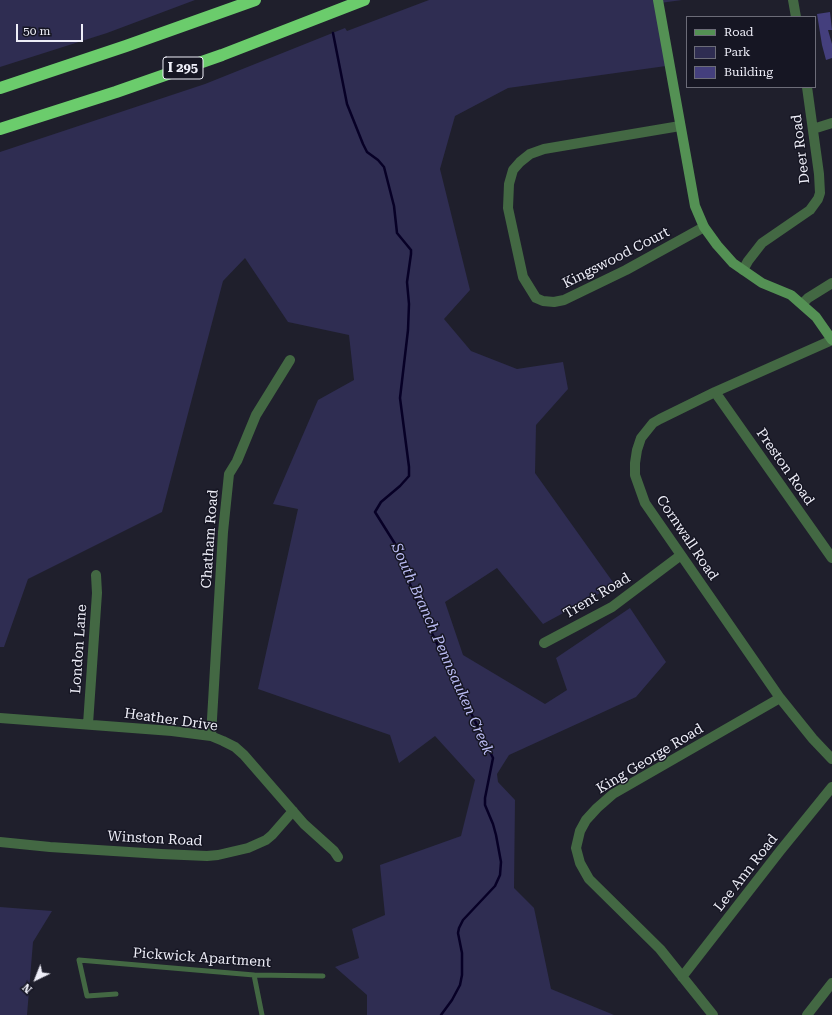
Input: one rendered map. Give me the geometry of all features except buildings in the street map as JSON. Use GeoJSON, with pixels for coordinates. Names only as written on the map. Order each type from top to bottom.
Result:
{"type":"FeatureCollection","features":[{"type":"Feature","properties":{"kind":"highway"},"geometry":{"type":"LineString","coordinates":[[0,88],[126,46],[255,0]]}},
{"type":"Feature","properties":{"kind":"highway","name":"I 295"},"geometry":{"type":"LineString","coordinates":[[0,129],[116,92],[208,60],[364,0]]}},
{"type":"Feature","properties":{"kind":"street"},"geometry":{"type":"LineString","coordinates":[[658,0],[695,206],[704,227],[717,246],[733,263],[762,282],[791,295],[816,317],[832,340]]}},
{"type":"Feature","properties":{"kind":"street"},"geometry":{"type":"LineString","coordinates":[[793,0],[796,16]]}},
{"type":"Feature","properties":{"kind":"street","name":"Deer Road"},"geometry":{"type":"LineString","coordinates":[[743,270],[762,243],[810,210],[818,199],[820,193],[819,174],[807,88]]}},
{"type":"Feature","properties":{"kind":"street"},"geometry":{"type":"LineString","coordinates":[[813,129],[832,123]]}},
{"type":"Feature","properties":{"kind":"street","name":"Kingswood Court"},"geometry":{"type":"LineString","coordinates":[[680,126],[544,149],[530,154],[520,162],[513,170],[509,184],[508,208],[523,277],[536,298],[543,301],[554,302],[564,300],[626,270],[704,227]]}},
{"type":"Feature","properties":{"kind":"street"},"geometry":{"type":"LineString","coordinates":[[802,304],[808,298],[832,283]]}},
{"type":"Feature","properties":{"kind":"street","name":"Cornwall Road"},"geometry":{"type":"LineString","coordinates":[[832,340],[715,392],[653,423],[641,438],[634,463],[635,475],[645,503],[780,698],[813,739],[832,759]]}},
{"type":"Feature","properties":{"kind":"street","name":"Chatham Road"},"geometry":{"type":"LineString","coordinates":[[211,736],[223,532],[229,474],[237,462],[256,415],[290,360]]}},
{"type":"Feature","properties":{"kind":"street","name":"Preston Road"},"geometry":{"type":"LineString","coordinates":[[715,392],[832,558]]}},
{"type":"Feature","properties":{"kind":"street","name":"Trent Road"},"geometry":{"type":"LineString","coordinates":[[544,643],[612,607],[681,555]]}},
{"type":"Feature","properties":{"kind":"street","name":"London Lane"},"geometry":{"type":"LineString","coordinates":[[88,724],[97,593],[96,575]]}},
{"type":"Feature","properties":{"kind":"street","name":"King George Road"},"geometry":{"type":"LineString","coordinates":[[713,1015],[660,949],[590,880],[580,863],[576,848],[580,831],[586,820],[613,794],[780,698]]}},
{"type":"Feature","properties":{"kind":"street","name":"Heather Drive"},"geometry":{"type":"LineString","coordinates":[[0,718],[146,728],[211,736],[235,747],[244,755],[304,824],[338,856]]}},
{"type":"Feature","properties":{"kind":"street","name":"Lee Ann Road"},"geometry":{"type":"LineString","coordinates":[[682,977],[832,787]]}},
{"type":"Feature","properties":{"kind":"street","name":"Winston Road"},"geometry":{"type":"LineString","coordinates":[[0,842],[50,847],[162,854],[202,856],[218,855],[248,848],[266,840],[293,811]]}},
{"type":"Feature","properties":{"kind":"street"},"geometry":{"type":"LineString","coordinates":[[807,1015],[832,983]]}},
{"type":"Feature","properties":{"kind":"lane","name":"Pickwick Apartment"},"geometry":{"type":"LineString","coordinates":[[116,994],[87,996],[79,960],[254,975],[322,976]]}},
{"type":"Feature","properties":{"kind":"lane"},"geometry":{"type":"LineString","coordinates":[[254,975],[262,1015]]}},
{"type":"Feature","properties":{"kind":"green space"},"geometry":{"type":"Polygon","coordinates":[[[0,0],[195,0],[107,33],[0,67],[0,0]]]}},
{"type":"Feature","properties":{"kind":"green space"},"geometry":{"type":"Polygon","coordinates":[[[429,0],[682,0],[660,3],[666,66],[508,88],[455,116],[440,169],[470,290],[444,319],[471,351],[517,369],[563,362],[568,389],[536,425],[535,473],[615,585],[543,624],[497,568],[445,602],[463,655],[545,704],[567,690],[556,658],[630,608],[666,662],[636,697],[509,755],[497,774],[498,782],[515,800],[514,888],[534,908],[551,989],[614,1015],[367,1015],[367,995],[335,967],[359,958],[352,929],[385,915],[380,865],[461,836],[475,780],[435,736],[399,763],[390,735],[258,689],[298,509],[273,504],[318,400],[354,380],[349,335],[288,322],[245,258],[223,281],[162,512],[28,579],[4,647],[0,647],[0,152],[205,84],[345,28],[347,31],[429,0]]]}},
{"type":"Feature","properties":{"kind":"green space"},"geometry":{"type":"Polygon","coordinates":[[[0,907],[52,911],[33,942],[27,1015],[0,1015],[0,907]]]}},
{"type":"Feature","properties":{"kind":"waterway","name":"South Branch Pennsauken Creek"},"geometry":{"type":"LineString","coordinates":[[333,33],[347,104],[367,152],[378,160],[384,167],[394,206],[397,233],[411,250],[407,282],[409,304],[408,330],[400,398],[409,476],[400,486],[381,502],[375,512],[402,555],[409,582],[422,613],[493,758],[485,805],[496,835],[501,862],[500,875],[495,886],[463,920],[459,928],[458,933],[462,953],[462,975],[460,985],[452,1000],[441,1015]]}}]}
